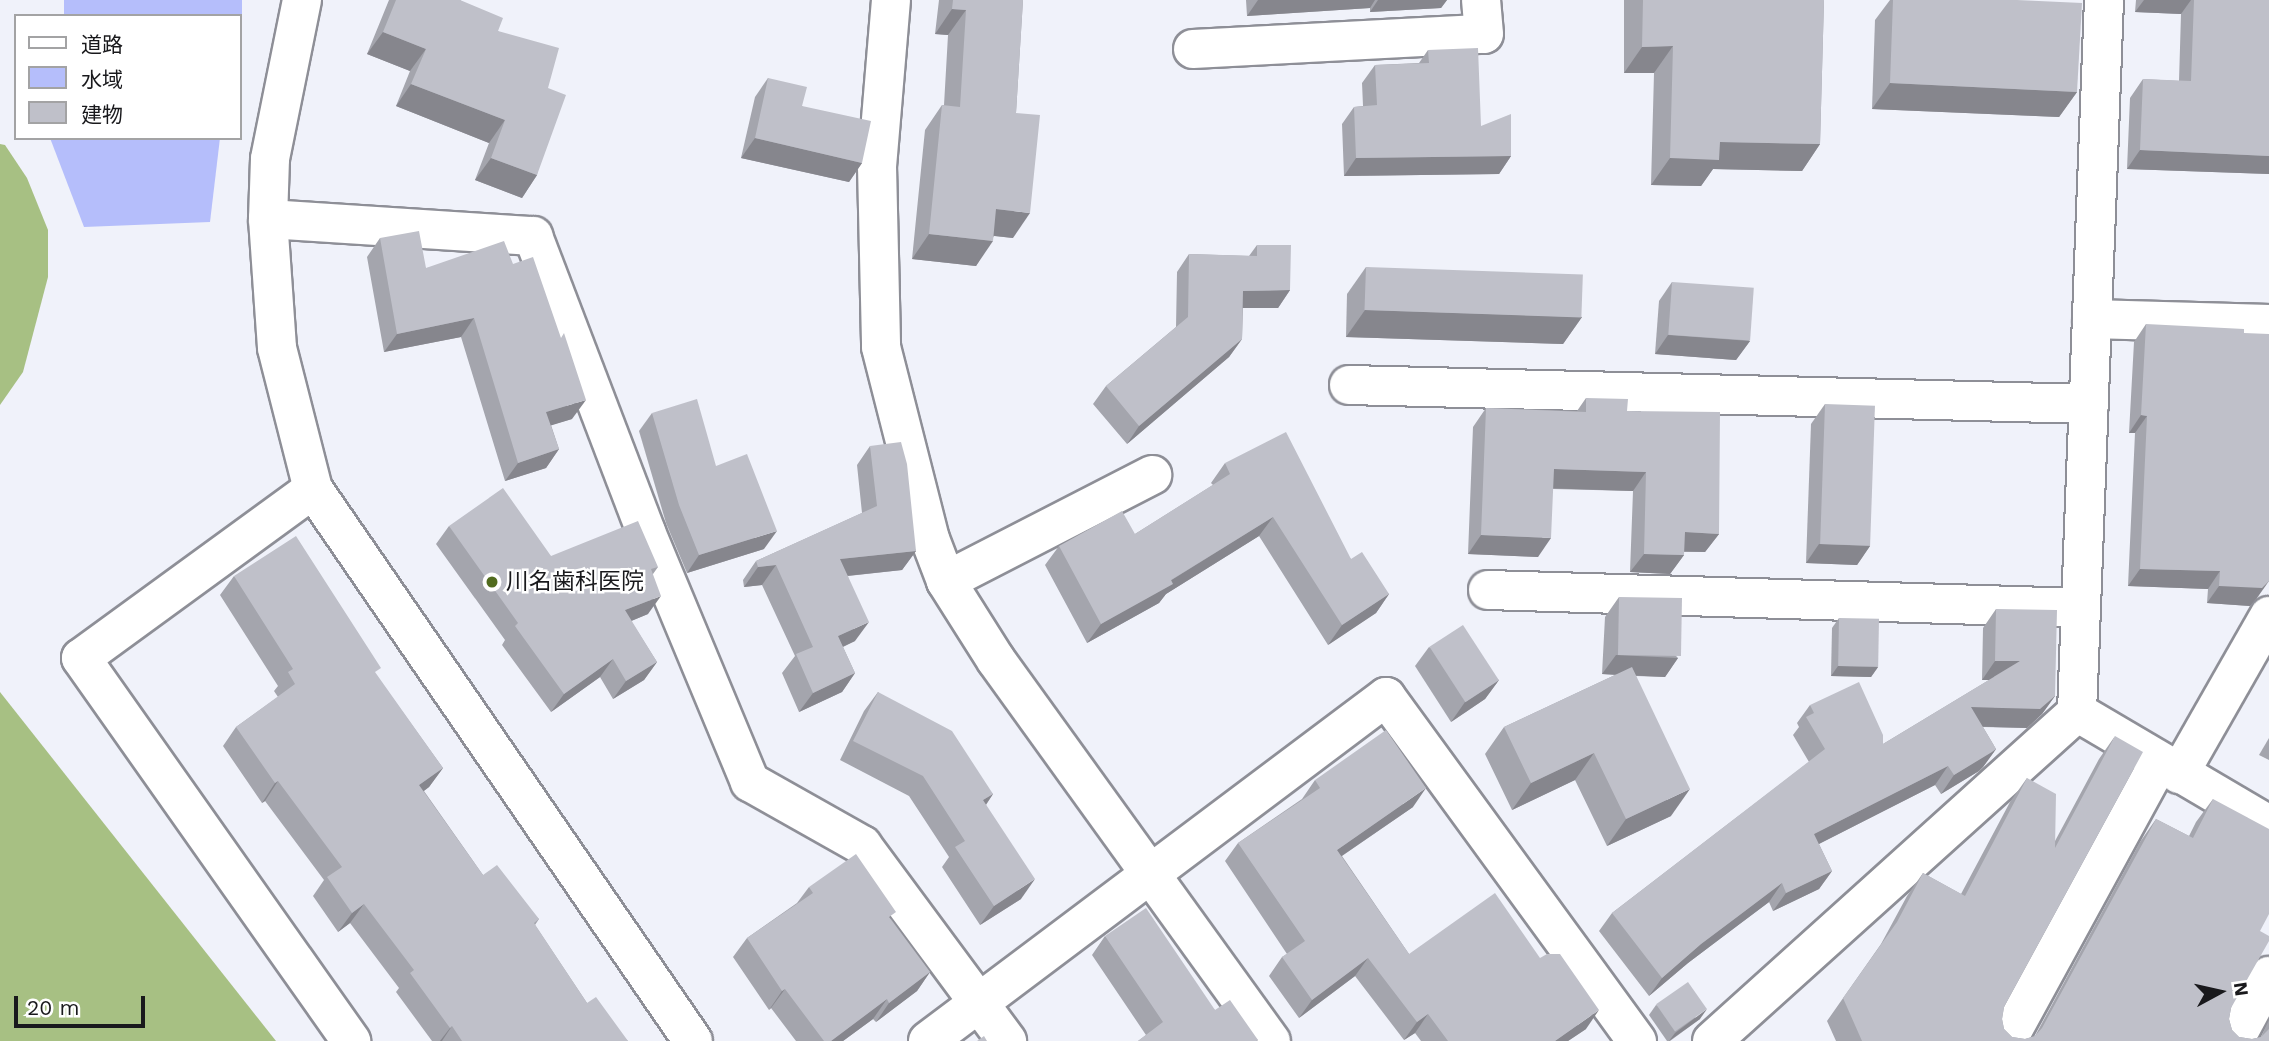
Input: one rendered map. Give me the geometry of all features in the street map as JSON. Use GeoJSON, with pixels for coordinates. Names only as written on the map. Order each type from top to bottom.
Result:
{"type":"FeatureCollection","features":[{"type":"Feature","properties":{"kind":"street"},"geometry":{"type":"LineString","coordinates":[[302,0],[270,159],[268,219],[276,348],[313,489],[692,1041]]}},
{"type":"Feature","properties":{"kind":"street"},"geometry":{"type":"LineString","coordinates":[[891,0],[877,166],[881,346],[930,539],[946,580],[996,660],[1271,1041]]}},
{"type":"Feature","properties":{"kind":"street"},"geometry":{"type":"LineString","coordinates":[[1193,49],[1484,34],[1481,0]]}},
{"type":"Feature","properties":{"kind":"street"},"geometry":{"type":"LineString","coordinates":[[1712,1041],[2077,712],[2104,0]]}},
{"type":"Feature","properties":{"kind":"street"},"geometry":{"type":"LineString","coordinates":[[268,219],[533,236],[646,532],[750,782],[862,845],[1007,1041]]}},
{"type":"Feature","properties":{"kind":"street"},"geometry":{"type":"LineString","coordinates":[[2092,319],[2269,324]]}},
{"type":"Feature","properties":{"kind":"street"},"geometry":{"type":"LineString","coordinates":[[1349,385],[2089,404]]}},
{"type":"Feature","properties":{"kind":"street"},"geometry":{"type":"LineString","coordinates":[[946,580],[1152,475]]}},
{"type":"Feature","properties":{"kind":"street"},"geometry":{"type":"LineString","coordinates":[[313,489],[81,658],[351,1041]]}},
{"type":"Feature","properties":{"kind":"street"},"geometry":{"type":"LineString","coordinates":[[1488,590],[2081,608]]}},
{"type":"Feature","properties":{"kind":"street"},"geometry":{"type":"LineString","coordinates":[[2007,1041],[2169,768],[2269,615]]}},
{"type":"Feature","properties":{"kind":"street"},"geometry":{"type":"LineString","coordinates":[[928,1041],[1386,697],[1637,1041]]}},
{"type":"Feature","properties":{"kind":"street"},"geometry":{"type":"LineString","coordinates":[[2077,712],[2269,825]]}},
{"type":"Feature","properties":{"kind":"street"},"geometry":{"type":"LineString","coordinates":[[2234,1041],[2269,976]]}},
{"type":"Feature","properties":{"kind":"green space"},"geometry":{"type":"Polygon","coordinates":[[[0,144],[5,145],[27,178],[48,230],[48,277],[23,372],[0,405],[0,144]]]}},
{"type":"Feature","properties":{"kind":"green space"},"geometry":{"type":"Polygon","coordinates":[[[0,692],[276,1041],[0,1041],[0,692]]]}},
{"type":"Feature","properties":{"kind":"water"},"geometry":{"type":"Polygon","coordinates":[[[64,0],[242,0],[242,14],[64,14],[64,0]]]}},
{"type":"Feature","properties":{"kind":"water"},"geometry":{"type":"Polygon","coordinates":[[[51,140],[220,140],[210,222],[84,227],[51,140]]]}},
{"type":"Feature","properties":{"kind":"building"},"geometry":{"type":"Polygon","coordinates":[[[396,0],[460,0],[503,18],[498,31],[559,48],[548,88],[566,95],[537,175],[491,158],[505,120],[411,84],[426,49],[383,32],[396,0]]]}},
{"type":"Feature","properties":{"kind":"building"},"geometry":{"type":"Polygon","coordinates":[[[953,0],[1023,0],[1016,113],[1040,115],[1030,213],[996,209],[993,241],[929,234],[942,105],[960,107],[966,10],[952,9],[953,0]]]}},
{"type":"Feature","properties":{"kind":"building"},"geometry":{"type":"Polygon","coordinates":[[[1643,0],[1824,0],[1820,144],[1720,142],[1719,160],[1670,158],[1673,46],[1642,47],[1643,0]]]}},
{"type":"Feature","properties":{"kind":"building"},"geometry":{"type":"Polygon","coordinates":[[[1893,0],[2082,3],[2077,92],[1890,83],[1893,0]]]}},
{"type":"Feature","properties":{"kind":"building"},"geometry":{"type":"Polygon","coordinates":[[[2194,0],[2269,0],[2269,156],[2140,150],[2143,79],[2191,81],[2194,0]]]}},
{"type":"Feature","properties":{"kind":"building"},"geometry":{"type":"Polygon","coordinates":[[[1478,48],[1481,126],[1511,114],[1511,156],[1356,158],[1354,107],[1377,105],[1375,65],[1429,63],[1428,50],[1478,48]]]}},
{"type":"Feature","properties":{"kind":"building"},"geometry":{"type":"Polygon","coordinates":[[[768,78],[807,87],[802,106],[871,121],[862,163],[755,138],[768,78]]]}},
{"type":"Feature","properties":{"kind":"building"},"geometry":{"type":"Polygon","coordinates":[[[419,231],[426,268],[504,241],[513,264],[533,257],[561,338],[564,333],[586,400],[546,412],[559,449],[518,463],[474,318],[397,334],[380,238],[419,231]]]}},
{"type":"Feature","properties":{"kind":"building"},"geometry":{"type":"Polygon","coordinates":[[[1257,245],[1291,245],[1290,290],[1243,291],[1242,339],[1139,426],[1106,386],[1188,317],[1189,254],[1257,256],[1257,245]]]}},
{"type":"Feature","properties":{"kind":"building"},"geometry":{"type":"Polygon","coordinates":[[[1366,267],[1583,275],[1581,318],[1364,310],[1366,267]]]}},
{"type":"Feature","properties":{"kind":"building"},"geometry":{"type":"Polygon","coordinates":[[[1672,282],[1754,288],[1750,341],[1668,335],[1672,282]]]}},
{"type":"Feature","properties":{"kind":"building"},"geometry":{"type":"Polygon","coordinates":[[[2146,324],[2244,329],[2244,333],[2269,334],[2269,581],[2262,588],[2219,586],[2220,571],[2140,569],[2147,416],[2141,415],[2146,324]]]}},
{"type":"Feature","properties":{"kind":"building"},"geometry":{"type":"Polygon","coordinates":[[[1586,398],[1628,399],[1627,411],[1720,412],[1719,534],[1685,532],[1684,555],[1644,554],[1646,472],[1554,469],[1551,538],[1481,535],[1486,408],[1586,412],[1586,398]]]}},
{"type":"Feature","properties":{"kind":"building"},"geometry":{"type":"Polygon","coordinates":[[[697,399],[716,466],[747,454],[777,531],[699,555],[679,505],[652,413],[697,399]]]}},
{"type":"Feature","properties":{"kind":"building"},"geometry":{"type":"Polygon","coordinates":[[[1825,404],[1875,406],[1870,546],[1820,544],[1825,404]]]}},
{"type":"Feature","properties":{"kind":"building"},"geometry":{"type":"Polygon","coordinates":[[[1286,432],[1351,559],[1362,552],[1389,594],[1342,625],[1273,517],[1171,580],[1173,584],[1101,624],[1059,546],[1122,511],[1135,534],[1230,474],[1225,463],[1286,432]]]}},
{"type":"Feature","properties":{"kind":"building"},"geometry":{"type":"Polygon","coordinates":[[[901,442],[907,464],[916,551],[840,559],[869,622],[838,636],[855,673],[813,693],[796,654],[813,647],[776,565],[758,567],[756,561],[877,506],[870,446],[901,442]]]}},
{"type":"Feature","properties":{"kind":"building"},"geometry":{"type":"Polygon","coordinates":[[[503,488],[551,556],[638,521],[658,567],[651,569],[661,596],[625,610],[657,662],[626,681],[613,659],[564,694],[515,626],[518,623],[449,526],[503,488]]]}},
{"type":"Feature","properties":{"kind":"building"},"geometry":{"type":"Polygon","coordinates":[[[296,536],[381,668],[375,672],[443,768],[419,785],[483,875],[497,865],[539,919],[534,923],[587,1003],[596,997],[628,1041],[462,1041],[410,973],[414,970],[364,904],[352,913],[327,877],[342,867],[278,781],[275,783],[236,727],[295,684],[288,672],[293,669],[234,576],[296,536]]]}},
{"type":"Feature","properties":{"kind":"building"},"geometry":{"type":"Polygon","coordinates":[[[1619,597],[1682,598],[1681,656],[1618,655],[1619,597]]]}},
{"type":"Feature","properties":{"kind":"building"},"geometry":{"type":"Polygon","coordinates":[[[1996,609],[2057,610],[2055,696],[2040,709],[1971,707],[1996,749],[1954,775],[1948,766],[1814,834],[1832,871],[1786,893],[1782,883],[1701,944],[1662,978],[1612,913],[1825,749],[1806,717],[1814,713],[1810,705],[1859,682],[1883,735],[1883,744],[2020,661],[1995,661],[1996,609]]]}},
{"type":"Feature","properties":{"kind":"building"},"geometry":{"type":"Polygon","coordinates":[[[1839,618],[1879,619],[1878,667],[1838,666],[1839,618]]]}},
{"type":"Feature","properties":{"kind":"building"},"geometry":{"type":"Polygon","coordinates":[[[1463,625],[1499,680],[1465,702],[1429,647],[1463,625]]]}},
{"type":"Feature","properties":{"kind":"building"},"geometry":{"type":"Polygon","coordinates":[[[1632,667],[1690,789],[1626,819],[1594,753],[1531,783],[1504,727],[1632,667]]]}},
{"type":"Feature","properties":{"kind":"building"},"geometry":{"type":"Polygon","coordinates":[[[878,692],[952,731],[993,794],[983,800],[1035,879],[994,906],[955,847],[965,841],[923,776],[853,741],[878,692]]]}},
{"type":"Feature","properties":{"kind":"building"},"geometry":{"type":"Polygon","coordinates":[[[1386,730],[1426,788],[1337,850],[1409,954],[1495,893],[1540,958],[1547,954],[1560,954],[1599,1010],[1555,1041],[1448,1041],[1428,1014],[1417,1022],[1368,958],[1312,1000],[1282,957],[1305,941],[1238,843],[1320,788],[1315,780],[1386,730]]]}},
{"type":"Feature","properties":{"kind":"building"},"geometry":{"type":"Polygon","coordinates":[[[2115,736],[2143,752],[2004,1007],[2004,1029],[2012,1037],[2025,1039],[2035,1036],[2042,1028],[2156,819],[2193,838],[2213,799],[2269,829],[2269,914],[2260,931],[2269,936],[2269,941],[2231,1008],[2229,1019],[2232,1030],[2239,1037],[2261,1037],[2269,1029],[2269,1041],[1862,1041],[1843,998],[1897,922],[1923,873],[1965,896],[2027,778],[2056,794],[2055,848],[2115,736]]]}},
{"type":"Feature","properties":{"kind":"building"},"geometry":{"type":"Polygon","coordinates":[[[856,854],[896,912],[889,917],[930,972],[889,1003],[887,999],[831,1041],[824,1041],[785,989],[782,991],[747,938],[813,893],[809,887],[856,854]]]}},
{"type":"Feature","properties":{"kind":"building"},"geometry":{"type":"Polygon","coordinates":[[[1146,908],[1215,1010],[1230,1000],[1258,1040],[1138,1041],[1163,1022],[1105,936],[1146,908]]]}},
{"type":"Feature","properties":{"kind":"building"},"geometry":{"type":"Polygon","coordinates":[[[1688,982],[1707,1009],[1675,1031],[1656,1004],[1688,982]]]}},
{"type":"Feature","properties":{"kind":"place","name":"川名歯科医院"},"geometry":{"type":"Point","coordinates":[492,582]}}]}
